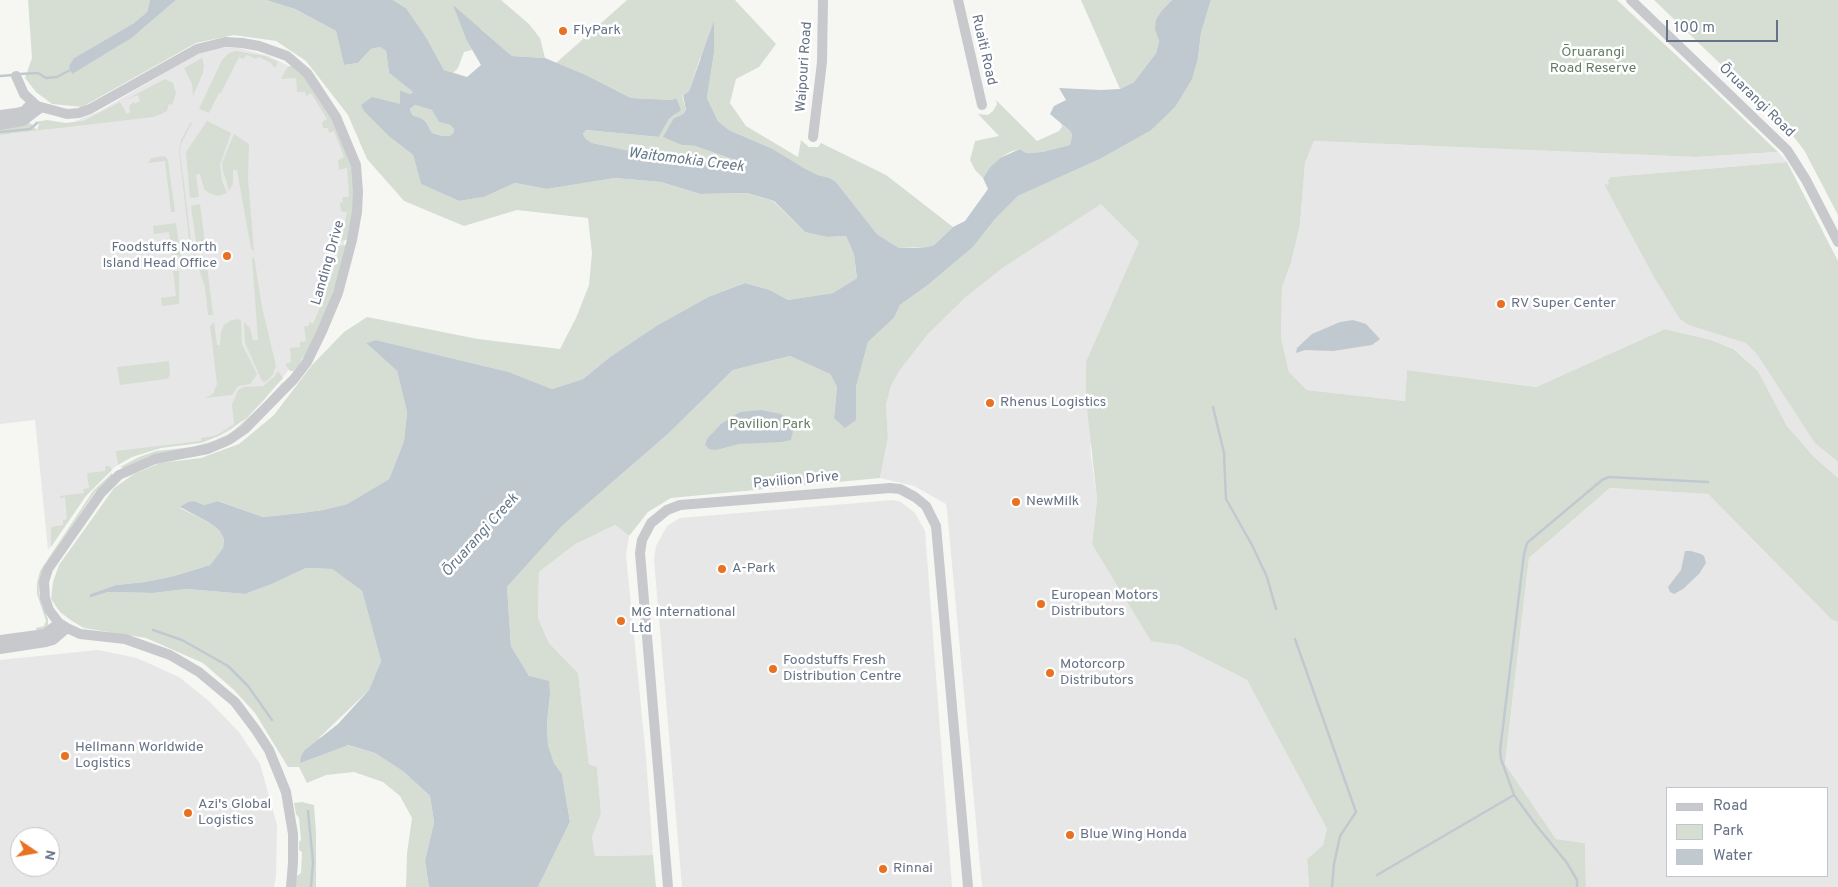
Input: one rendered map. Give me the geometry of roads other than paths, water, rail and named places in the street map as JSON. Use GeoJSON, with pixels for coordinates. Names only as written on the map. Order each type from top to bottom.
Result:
{"type":"FeatureCollection","features":[{"type":"Feature","properties":{"kind":"street","name":"Waipouri Road"},"geometry":{"type":"LineString","coordinates":[[814,137],[822,62],[823,0]]}},
{"type":"Feature","properties":{"kind":"street","name":"Ruaiti Road"},"geometry":{"type":"LineString","coordinates":[[958,0],[982,105]]}},
{"type":"Feature","properties":{"kind":"street","name":"Ōruarangi Road"},"geometry":{"type":"LineString","coordinates":[[1631,0],[1787,150],[1806,180],[1838,242]]}},
{"type":"Feature","properties":{"kind":"street","name":"Landing Drive"},"geometry":{"type":"LineString","coordinates":[[36,106],[67,114],[79,113],[90,109],[197,49],[225,42],[242,42],[259,46],[279,52],[294,61],[307,73],[322,94],[346,137],[356,165],[358,192],[352,240],[338,293],[307,362],[269,406],[245,429],[229,440],[208,449],[155,459],[119,474],[107,486],[90,508],[45,576],[46,604],[63,626]]}},
{"type":"Feature","properties":{"kind":"street"},"geometry":{"type":"LineString","coordinates":[[16,76],[24,94],[36,106]]}},
{"type":"Feature","properties":{"kind":"street"},"geometry":{"type":"LineString","coordinates":[[0,115],[36,106]]}},
{"type":"Feature","properties":{"kind":"street"},"geometry":{"type":"LineString","coordinates":[[0,125],[23,121],[36,106]]}},
{"type":"Feature","properties":{"kind":"street","name":"Pavilion Drive"},"geometry":{"type":"LineString","coordinates":[[668,887],[640,553],[642,540],[651,523],[667,510],[680,505],[890,488],[900,489],[915,497],[926,506],[936,526],[968,887]]}},
{"type":"Feature","properties":{"kind":"street"},"geometry":{"type":"LineString","coordinates":[[0,640],[45,634],[63,626],[80,634],[125,639],[170,655],[199,672],[235,702],[268,750],[286,792],[293,834],[291,887]]}},
{"type":"Feature","properties":{"kind":"street"},"geometry":{"type":"LineString","coordinates":[[0,649],[54,640],[63,626]]}},
{"type":"Feature","properties":{"kind":"water"},"geometry":{"type":"Polygon","coordinates":[[[150,0],[176,0],[133,37],[72,74],[69,66],[74,58],[134,23],[147,12],[150,0]]]}},
{"type":"Feature","properties":{"kind":"water","name":"Ōruarangi Creek"},"geometry":{"type":"Polygon","coordinates":[[[266,0],[393,0],[406,8],[426,37],[444,70],[467,77],[481,65],[467,41],[453,5],[512,56],[545,58],[586,75],[631,98],[672,100],[676,98],[681,110],[669,119],[659,137],[586,130],[583,134],[592,143],[690,163],[707,160],[718,166],[726,167],[737,163],[732,159],[695,146],[682,145],[663,137],[674,118],[683,114],[686,110],[683,95],[689,91],[714,21],[714,53],[707,98],[718,121],[729,130],[773,149],[818,175],[830,178],[836,182],[877,234],[899,248],[915,248],[934,245],[953,227],[965,221],[988,189],[983,178],[990,167],[1000,158],[1020,149],[1026,153],[1042,152],[1070,145],[1072,135],[1070,131],[1050,114],[1054,106],[1066,100],[1059,88],[1120,89],[1134,82],[1156,53],[1159,41],[1155,29],[1156,20],[1162,10],[1172,0],[1211,0],[1201,33],[1198,58],[1192,79],[1175,107],[1150,131],[1100,159],[1018,196],[996,218],[973,247],[928,285],[900,305],[894,318],[868,342],[856,387],[856,420],[845,428],[834,418],[837,387],[830,374],[790,356],[733,370],[669,433],[562,526],[507,587],[511,646],[529,676],[549,681],[548,745],[554,763],[562,774],[570,822],[538,887],[429,887],[425,861],[434,822],[430,796],[404,772],[375,753],[348,745],[300,763],[301,756],[305,750],[338,724],[369,690],[381,661],[362,591],[332,569],[306,568],[245,594],[187,589],[153,593],[108,592],[90,598],[90,594],[116,585],[174,576],[210,565],[223,548],[224,539],[219,530],[210,523],[180,507],[188,502],[194,501],[204,505],[218,501],[263,517],[301,513],[347,504],[389,479],[404,441],[407,412],[397,371],[366,343],[376,340],[509,372],[552,389],[583,379],[610,357],[656,326],[708,297],[745,283],[770,290],[788,300],[833,293],[857,278],[854,255],[846,236],[827,237],[805,232],[774,201],[747,193],[700,194],[661,182],[615,178],[547,189],[515,183],[484,197],[459,201],[421,184],[413,155],[391,138],[364,111],[361,105],[372,97],[400,104],[400,90],[410,94],[413,92],[389,73],[386,51],[380,47],[371,49],[358,63],[344,65],[336,31],[295,9],[266,0]],[[415,105],[410,109],[414,116],[426,122],[432,133],[450,136],[454,129],[450,125],[439,122],[432,110],[415,105]]]}},
{"type":"Feature","properties":{"kind":"water"},"geometry":{"type":"Polygon","coordinates":[[[1353,320],[1366,324],[1380,339],[1372,345],[1333,351],[1305,350],[1296,353],[1297,348],[1312,334],[1340,322],[1353,320]]]}},
{"type":"Feature","properties":{"kind":"water"},"geometry":{"type":"Polygon","coordinates":[[[761,410],[781,414],[791,421],[793,431],[791,440],[739,444],[716,450],[709,449],[705,445],[707,439],[721,424],[740,412],[761,410]]]}},
{"type":"Feature","properties":{"kind":"water"},"geometry":{"type":"Polygon","coordinates":[[[1685,551],[1701,554],[1704,556],[1706,563],[1699,574],[1683,589],[1674,594],[1670,592],[1668,587],[1681,570],[1685,551]]]}},
{"type":"Feature","properties":{"kind":"waterway","name":"Waitomokia Creek"},"geometry":{"type":"LineString","coordinates":[[19,74],[38,73],[46,78],[57,77],[72,69]]}},
{"type":"Feature","properties":{"kind":"waterway","name":"Waitomokia Creek"},"geometry":{"type":"LineString","coordinates":[[0,76],[13,75]]}},
{"type":"Feature","properties":{"kind":"waterway","name":"Waitomokia Creek"},"geometry":{"type":"LineString","coordinates":[[0,132],[30,129],[37,123]]}},
{"type":"Feature","properties":{"kind":"waterway"},"geometry":{"type":"LineString","coordinates":[[1213,407],[1224,453],[1226,499],[1252,545],[1267,577],[1276,609]]}},
{"type":"Feature","properties":{"kind":"waterway"},"geometry":{"type":"LineString","coordinates":[[1577,887],[1577,880],[1567,863],[1514,795],[1501,759],[1500,751],[1524,554],[1527,543],[1602,480],[1609,477],[1708,482]]}},
{"type":"Feature","properties":{"kind":"waterway"},"geometry":{"type":"LineString","coordinates":[[153,630],[182,640],[228,666],[248,686],[272,720]]}},
{"type":"Feature","properties":{"kind":"waterway"},"geometry":{"type":"LineString","coordinates":[[1295,639],[1356,812],[1340,836],[1334,864],[1332,887]]}},
{"type":"Feature","properties":{"kind":"waterway"},"geometry":{"type":"LineString","coordinates":[[1377,875],[1514,795]]}},
{"type":"Feature","properties":{"kind":"waterway"},"geometry":{"type":"LineString","coordinates":[[308,811],[313,862],[311,887]]}},
{"type":"Feature","properties":{"kind":"place","name":"FlyPark"},"geometry":{"type":"Point","coordinates":[563,31]}},
{"type":"Feature","properties":{"kind":"place","name":"Foodstuffs North Island Head Office"},"geometry":{"type":"Point","coordinates":[227,256]}},
{"type":"Feature","properties":{"kind":"place","name":"RV Super Center"},"geometry":{"type":"Point","coordinates":[1501,304]}},
{"type":"Feature","properties":{"kind":"place","name":"Rhenus Logistics"},"geometry":{"type":"Point","coordinates":[990,403]}},
{"type":"Feature","properties":{"kind":"place","name":"NewMilk"},"geometry":{"type":"Point","coordinates":[1016,502]}},
{"type":"Feature","properties":{"kind":"place","name":"A-Park"},"geometry":{"type":"Point","coordinates":[722,569]}},
{"type":"Feature","properties":{"kind":"place","name":"European Motors Distributors"},"geometry":{"type":"Point","coordinates":[1041,604]}},
{"type":"Feature","properties":{"kind":"place","name":"MG International Ltd"},"geometry":{"type":"Point","coordinates":[621,621]}},
{"type":"Feature","properties":{"kind":"place","name":"Foodstuffs Fresh Distribution Centre"},"geometry":{"type":"Point","coordinates":[773,669]}},
{"type":"Feature","properties":{"kind":"place","name":"Motorcorp Distributors"},"geometry":{"type":"Point","coordinates":[1050,673]}},
{"type":"Feature","properties":{"kind":"place","name":"Hellmann Worldwide Logistics"},"geometry":{"type":"Point","coordinates":[65,756]}},
{"type":"Feature","properties":{"kind":"place","name":"Azi's Global Logistics"},"geometry":{"type":"Point","coordinates":[188,813]}},
{"type":"Feature","properties":{"kind":"place","name":"Blue Wing Honda"},"geometry":{"type":"Point","coordinates":[1070,835]}},
{"type":"Feature","properties":{"kind":"place","name":"Rinnai"},"geometry":{"type":"Point","coordinates":[883,869]}},
{"type":"Feature","properties":{"kind":"park label","name":"Ōruarangi Road Reserve"},"geometry":{"type":"Point","coordinates":[1593,62]}},
{"type":"Feature","properties":{"kind":"park label","name":"Pavilion Park"},"geometry":{"type":"Point","coordinates":[770,425]}}]}
